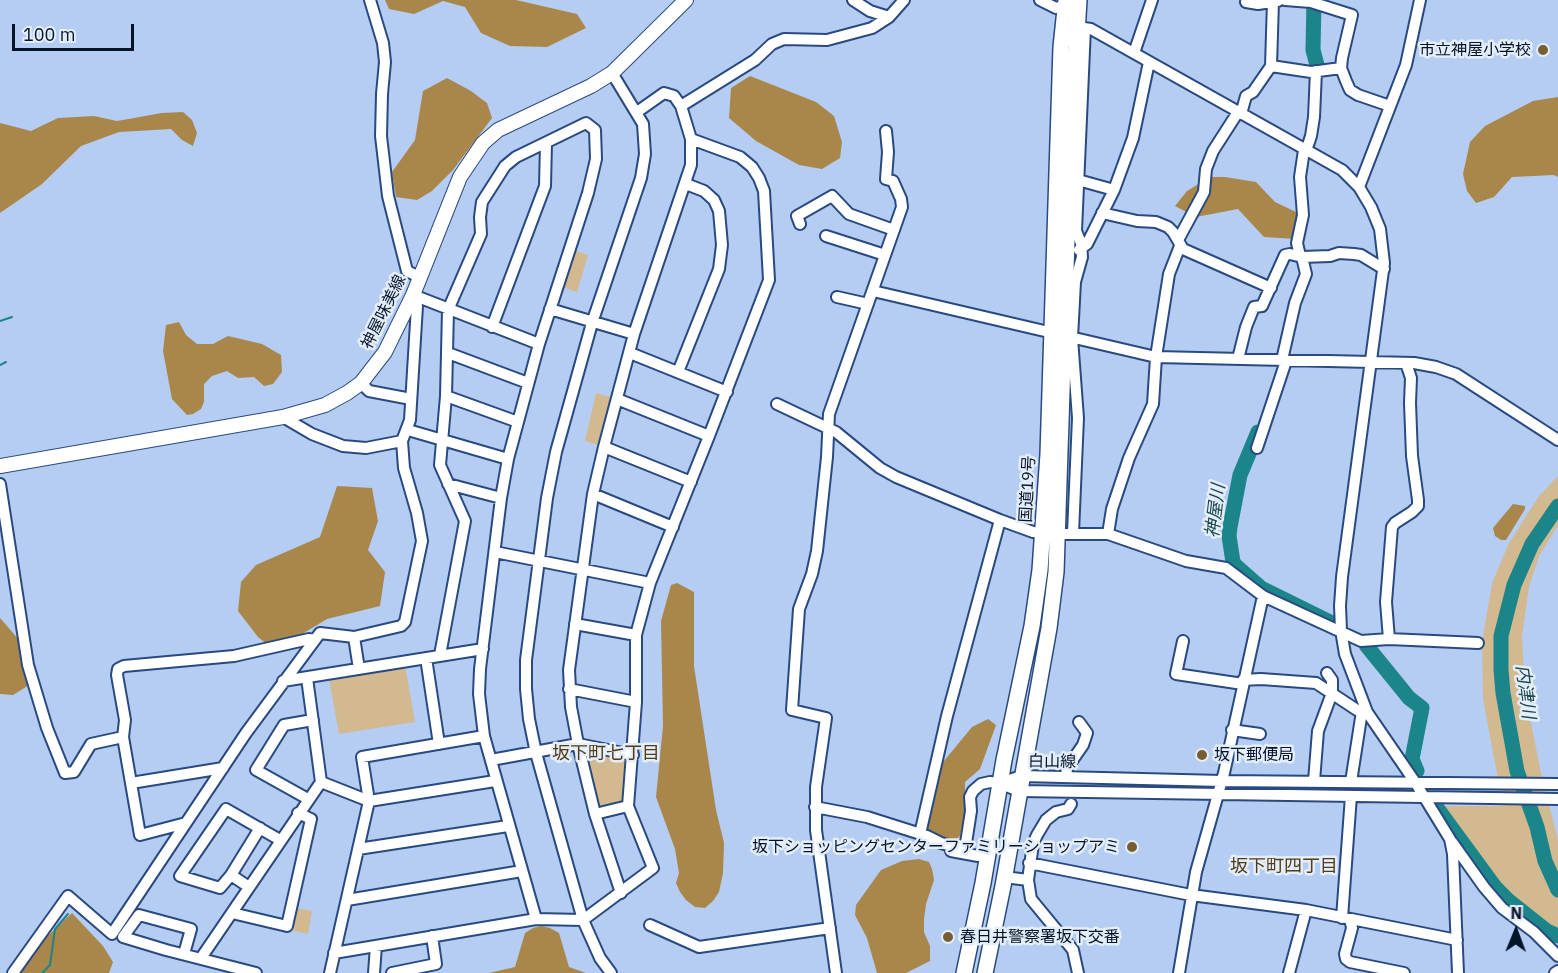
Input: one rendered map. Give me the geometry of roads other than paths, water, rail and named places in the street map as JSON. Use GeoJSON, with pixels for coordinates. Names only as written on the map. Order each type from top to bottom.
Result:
{"type":"FeatureCollection","features":[{"type":"Feature","properties":{"kind":"highway","name":"国道19号"},"geometry":{"type":"LineString","coordinates":[[985,973],[1049,628],[1056,572],[1050,533],[1051,392],[1063,336],[1074,251],[1081,28],[1067,3]]}},
{"type":"Feature","properties":{"kind":"highway","name":"国道19号"},"geometry":{"type":"LineString","coordinates":[[1063,336],[1061,46],[1067,3]]}},
{"type":"Feature","properties":{"kind":"highway","name":"国道19号"},"geometry":{"type":"LineString","coordinates":[[964,973],[983,883],[999,783],[1050,533]]}},
{"type":"Feature","properties":{"kind":"main road","name":"神屋味美線"},"geometry":{"type":"LineString","coordinates":[[0,466],[283,417],[325,405],[361,383],[385,352],[413,296],[460,177],[483,143],[498,130],[612,74],[686,0]]}},
{"type":"Feature","properties":{"kind":"street"},"geometry":{"type":"LineString","coordinates":[[370,0],[385,62],[381,136],[388,196],[407,271],[419,277]]}},
{"type":"Feature","properties":{"kind":"street"},"geometry":{"type":"LineString","coordinates":[[853,0],[870,12],[889,17]]}},
{"type":"Feature","properties":{"kind":"street"},"geometry":{"type":"LineString","coordinates":[[681,106],[755,60],[772,44],[784,39],[827,40],[872,28],[889,17],[904,0]]}},
{"type":"Feature","properties":{"kind":"street"},"geometry":{"type":"LineString","coordinates":[[1040,0],[1067,3]]}},
{"type":"Feature","properties":{"kind":"street"},"geometry":{"type":"LineString","coordinates":[[1134,53],[1152,0]]}},
{"type":"Feature","properties":{"kind":"street"},"geometry":{"type":"LineString","coordinates":[[1247,0],[1246,2],[1258,4],[1281,0],[1311,2],[1352,15],[1341,68],[1350,90],[1390,106]]}},
{"type":"Feature","properties":{"kind":"street"},"geometry":{"type":"LineString","coordinates":[[1108,534],[1112,509],[1129,458],[1153,404],[1156,357],[1169,274],[1179,243],[1204,192],[1206,169],[1214,151],[1239,113],[1246,96],[1253,92],[1271,66],[1281,0]]}},
{"type":"Feature","properties":{"kind":"street"},"geometry":{"type":"LineString","coordinates":[[1359,187],[1406,65],[1420,0]]}},
{"type":"Feature","properties":{"kind":"street"},"geometry":{"type":"LineString","coordinates":[[1074,251],[1081,243],[1076,231],[1081,28],[1091,29],[1342,170],[1359,187],[1380,229],[1384,248],[1384,269],[1342,578],[1341,629],[1345,654],[1365,711],[1415,782],[1450,839],[1502,908],[1539,936],[1558,956]]}},
{"type":"Feature","properties":{"kind":"street"},"geometry":{"type":"LineString","coordinates":[[1074,251],[1087,244],[1114,190],[1133,138],[1149,62]]}},
{"type":"Feature","properties":{"kind":"street"},"geometry":{"type":"LineString","coordinates":[[1271,66],[1316,71],[1341,68]]}},
{"type":"Feature","properties":{"kind":"street"},"geometry":{"type":"LineString","coordinates":[[1257,448],[1284,361],[1295,303],[1306,274],[1297,243],[1303,215],[1300,177],[1314,117],[1316,71]]}},
{"type":"Feature","properties":{"kind":"street"},"geometry":{"type":"LineString","coordinates":[[611,973],[600,958],[584,920],[536,753],[529,719],[526,669],[547,498],[556,452],[592,323],[644,164],[643,124],[612,74]]}},
{"type":"Feature","properties":{"kind":"street"},"geometry":{"type":"LineString","coordinates":[[621,893],[595,814],[578,744],[570,707],[569,670],[593,494],[604,447],[634,334],[691,165],[691,139],[681,106],[674,96],[664,93],[637,112]]}},
{"type":"Feature","properties":{"kind":"street"},"geometry":{"type":"LineString","coordinates":[[440,655],[465,521],[440,465],[446,396],[448,310],[481,234],[482,202],[505,166],[516,157],[586,123],[595,130],[596,159],[588,193],[549,309],[508,459],[480,669],[479,694],[484,736],[536,919]]}},
{"type":"Feature","properties":{"kind":"street"},"geometry":{"type":"LineString","coordinates":[[836,973],[816,830],[815,807],[826,718],[792,710],[800,609],[817,551],[829,414],[833,396],[902,207],[893,181],[886,180],[888,152],[886,131]]}},
{"type":"Feature","properties":{"kind":"street"},"geometry":{"type":"LineString","coordinates":[[334,952],[536,919],[584,920],[653,868],[628,806],[636,702],[636,635],[650,583],[710,436],[769,280],[764,191],[759,178],[752,167],[740,157],[691,139]]}},
{"type":"Feature","properties":{"kind":"street"},"geometry":{"type":"LineString","coordinates":[[492,327],[545,186],[546,143]]}},
{"type":"Feature","properties":{"kind":"street"},"geometry":{"type":"LineString","coordinates":[[1078,180],[1114,190]]}},
{"type":"Feature","properties":{"kind":"street"},"geometry":{"type":"LineString","coordinates":[[678,372],[719,269],[722,245],[719,211],[714,200],[704,191],[686,184]]}},
{"type":"Feature","properties":{"kind":"street"},"geometry":{"type":"LineString","coordinates":[[800,224],[797,216],[832,196],[849,214],[894,230]]}},
{"type":"Feature","properties":{"kind":"street"},"geometry":{"type":"LineString","coordinates":[[1102,213],[1137,221],[1156,222],[1168,227],[1179,243],[1272,288]]}},
{"type":"Feature","properties":{"kind":"street"},"geometry":{"type":"LineString","coordinates":[[826,236],[885,255]]}},
{"type":"Feature","properties":{"kind":"street"},"geometry":{"type":"LineString","coordinates":[[1238,359],[1254,307],[1262,306],[1272,288],[1283,257],[1290,254],[1301,257],[1330,256],[1339,253],[1354,254],[1361,255],[1384,269]]}},
{"type":"Feature","properties":{"kind":"street"},"geometry":{"type":"LineString","coordinates":[[873,291],[1156,357],[1406,363],[1436,367],[1456,374],[1558,440]]}},
{"type":"Feature","properties":{"kind":"street"},"geometry":{"type":"LineString","coordinates":[[413,296],[539,344]]}},
{"type":"Feature","properties":{"kind":"street"},"geometry":{"type":"LineString","coordinates":[[13,973],[68,896],[112,934],[283,681],[320,633],[354,637],[401,626],[405,622],[422,541],[417,513],[404,468],[402,441],[408,429],[411,399],[417,306],[413,296]]}},
{"type":"Feature","properties":{"kind":"street"},"geometry":{"type":"LineString","coordinates":[[837,297],[868,304]]}},
{"type":"Feature","properties":{"kind":"street"},"geometry":{"type":"LineString","coordinates":[[549,309],[634,334]]}},
{"type":"Feature","properties":{"kind":"street"},"geometry":{"type":"LineString","coordinates":[[1063,336],[1078,418],[1073,533]]}},
{"type":"Feature","properties":{"kind":"street"},"geometry":{"type":"LineString","coordinates":[[448,353],[528,383]]}},
{"type":"Feature","properties":{"kind":"street"},"geometry":{"type":"LineString","coordinates":[[630,353],[727,392]]}},
{"type":"Feature","properties":{"kind":"street"},"geometry":{"type":"LineString","coordinates":[[1389,639],[1386,602],[1392,527],[1418,506],[1412,456],[1411,378],[1406,363]]}},
{"type":"Feature","properties":{"kind":"street"},"geometry":{"type":"LineString","coordinates":[[361,383],[369,391],[411,399]]}},
{"type":"Feature","properties":{"kind":"street"},"geometry":{"type":"LineString","coordinates":[[1051,392],[1078,418]]}},
{"type":"Feature","properties":{"kind":"street"},"geometry":{"type":"LineString","coordinates":[[446,396],[518,422]]}},
{"type":"Feature","properties":{"kind":"street"},"geometry":{"type":"LineString","coordinates":[[616,399],[710,436]]}},
{"type":"Feature","properties":{"kind":"street"},"geometry":{"type":"LineString","coordinates":[[777,404],[828,427],[880,468],[896,477],[1033,532],[1108,534],[1186,561],[1226,568],[1263,596],[1341,629],[1361,641],[1389,639],[1478,643]]}},
{"type":"Feature","properties":{"kind":"street"},"geometry":{"type":"LineString","coordinates":[[283,417],[312,434],[344,446],[366,448],[402,441]]}},
{"type":"Feature","properties":{"kind":"street"},"geometry":{"type":"LineString","coordinates":[[408,429],[508,459]]}},
{"type":"Feature","properties":{"kind":"street"},"geometry":{"type":"LineString","coordinates":[[604,447],[691,482]]}},
{"type":"Feature","properties":{"kind":"street"},"geometry":{"type":"LineString","coordinates":[[0,484],[28,665],[47,728],[65,773],[74,772],[91,744],[123,737]]}},
{"type":"Feature","properties":{"kind":"street"},"geometry":{"type":"LineString","coordinates":[[448,484],[501,498]]}},
{"type":"Feature","properties":{"kind":"street"},"geometry":{"type":"LineString","coordinates":[[593,494],[673,527]]}},
{"type":"Feature","properties":{"kind":"street"},"geometry":{"type":"LineString","coordinates":[[920,834],[947,716],[1000,520]]}},
{"type":"Feature","properties":{"kind":"street"},"geometry":{"type":"LineString","coordinates":[[495,552],[650,583]]}},
{"type":"Feature","properties":{"kind":"street"},"geometry":{"type":"LineString","coordinates":[[1179,973],[1191,895],[1222,781],[1263,596]]}},
{"type":"Feature","properties":{"kind":"street"},"geometry":{"type":"LineString","coordinates":[[575,624],[636,635]]}},
{"type":"Feature","properties":{"kind":"street"},"geometry":{"type":"LineString","coordinates":[[354,637],[359,669]]}},
{"type":"Feature","properties":{"kind":"street"},"geometry":{"type":"LineString","coordinates":[[186,823],[140,835],[123,737],[124,720],[118,669],[124,666],[234,656],[309,639],[314,640]]}},
{"type":"Feature","properties":{"kind":"street"},"geometry":{"type":"LineString","coordinates":[[1182,641],[1176,674],[1243,682],[1261,679],[1316,683],[1358,710],[1365,711]]}},
{"type":"Feature","properties":{"kind":"street"},"geometry":{"type":"LineString","coordinates":[[283,681],[483,649]]}},
{"type":"Feature","properties":{"kind":"street"},"geometry":{"type":"LineString","coordinates":[[426,658],[439,744]]}},
{"type":"Feature","properties":{"kind":"street"},"geometry":{"type":"LineString","coordinates":[[1314,781],[1318,730],[1332,693],[1332,680],[1327,673]]}},
{"type":"Feature","properties":{"kind":"street"},"geometry":{"type":"LineString","coordinates":[[201,958],[321,782],[308,678]]}},
{"type":"Feature","properties":{"kind":"street"},"geometry":{"type":"LineString","coordinates":[[569,689],[636,702]]}},
{"type":"Feature","properties":{"kind":"street"},"geometry":{"type":"LineString","coordinates":[[1351,782],[1365,711]]}},
{"type":"Feature","properties":{"kind":"street"},"geometry":{"type":"LineString","coordinates":[[308,799],[256,770],[284,725],[313,720]]}},
{"type":"Feature","properties":{"kind":"street"},"geometry":{"type":"LineString","coordinates":[[1066,777],[1067,768],[1083,745],[1087,734],[1079,722]]}},
{"type":"Feature","properties":{"kind":"street"},"geometry":{"type":"LineString","coordinates":[[1233,730],[1260,734]]}},
{"type":"Feature","properties":{"kind":"street"},"geometry":{"type":"LineString","coordinates":[[330,973],[369,801],[362,757],[484,736]]}},
{"type":"Feature","properties":{"kind":"street"},"geometry":{"type":"LineString","coordinates":[[490,760],[578,744],[633,755]]}},
{"type":"Feature","properties":{"kind":"street"},"geometry":{"type":"LineString","coordinates":[[131,783],[223,768]]}},
{"type":"Feature","properties":{"kind":"street","name":"白山線"},"geometry":{"type":"LineString","coordinates":[[1020,784],[1066,777],[1558,784]]}},
{"type":"Feature","properties":{"kind":"street"},"geometry":{"type":"LineString","coordinates":[[321,782],[369,801],[495,781]]}},
{"type":"Feature","properties":{"kind":"street","name":"白山線"},"geometry":{"type":"LineString","coordinates":[[920,834],[958,848],[966,843],[971,812],[970,797],[981,784],[990,782],[1218,794],[1553,798]]}},
{"type":"Feature","properties":{"kind":"street"},"geometry":{"type":"LineString","coordinates":[[1351,796],[1346,919],[1352,928],[1345,954],[1346,959],[1350,962],[1404,973]]}},
{"type":"Feature","properties":{"kind":"street"},"geometry":{"type":"LineString","coordinates":[[1071,804],[1068,809],[1056,812],[1046,820],[1033,844],[1028,880],[1031,899],[1073,950],[1078,973]]}},
{"type":"Feature","properties":{"kind":"street"},"geometry":{"type":"LineString","coordinates":[[595,814],[628,806]]}},
{"type":"Feature","properties":{"kind":"street"},"geometry":{"type":"LineString","coordinates":[[815,807],[867,817],[920,834],[928,842],[947,850],[978,856]]}},
{"type":"Feature","properties":{"kind":"street"},"geometry":{"type":"LineString","coordinates":[[260,828],[220,888],[180,876],[226,808],[260,828],[280,840]]}},
{"type":"Feature","properties":{"kind":"street"},"geometry":{"type":"LineString","coordinates":[[232,913],[287,926],[311,819],[298,813]]}},
{"type":"Feature","properties":{"kind":"street"},"geometry":{"type":"LineString","coordinates":[[358,849],[508,826]]}},
{"type":"Feature","properties":{"kind":"street"},"geometry":{"type":"LineString","coordinates":[[1450,839],[1453,854],[1457,973]]}},
{"type":"Feature","properties":{"kind":"street"},"geometry":{"type":"LineString","coordinates":[[1029,863],[1191,895],[1306,910],[1457,940]]}},
{"type":"Feature","properties":{"kind":"street"},"geometry":{"type":"LineString","coordinates":[[346,900],[522,871]]}},
{"type":"Feature","properties":{"kind":"street"},"geometry":{"type":"LineString","coordinates":[[231,874],[249,887]]}},
{"type":"Feature","properties":{"kind":"street"},"geometry":{"type":"LineString","coordinates":[[1004,876],[1028,880]]}},
{"type":"Feature","properties":{"kind":"street"},"geometry":{"type":"LineString","coordinates":[[1290,973],[1306,910]]}},
{"type":"Feature","properties":{"kind":"street"},"geometry":{"type":"LineString","coordinates":[[183,954],[191,929],[139,915],[123,937],[183,954],[256,973]]}},
{"type":"Feature","properties":{"kind":"street"},"geometry":{"type":"LineString","coordinates":[[650,925],[699,947],[830,928]]}},
{"type":"Feature","properties":{"kind":"street"},"geometry":{"type":"LineString","coordinates":[[392,973],[436,964],[432,936]]}},
{"type":"Feature","properties":{"kind":"street"},"geometry":{"type":"LineString","coordinates":[[375,973],[376,946]]}},
{"type":"Feature","properties":{"kind":"waterway","name":"神屋川"},"geometry":{"type":"LineString","coordinates":[[1314,0],[1313,50],[1317,65]]}},
{"type":"Feature","properties":{"kind":"waterway"},"geometry":{"type":"LineString","coordinates":[[0,321],[12,317]]}},
{"type":"Feature","properties":{"kind":"waterway"},"geometry":{"type":"LineString","coordinates":[[0,365],[6,362]]}},
{"type":"Feature","properties":{"kind":"waterway","name":"神屋川"},"geometry":{"type":"LineString","coordinates":[[1258,432],[1240,475],[1229,536],[1233,562],[1261,588],[1340,627]]}},
{"type":"Feature","properties":{"kind":"waterway","name":"内津川"},"geometry":{"type":"LineString","coordinates":[[1558,506],[1532,544],[1514,585],[1501,636],[1503,693],[1517,771],[1537,827],[1545,861],[1558,890]]}},
{"type":"Feature","properties":{"kind":"waterway","name":"神屋川"},"geometry":{"type":"LineString","coordinates":[[1366,645],[1409,698],[1422,708],[1412,759],[1417,771]]}},
{"type":"Feature","properties":{"kind":"waterway","name":"神屋川"},"geometry":{"type":"LineString","coordinates":[[1437,808],[1495,887],[1547,931],[1558,936]]}},
{"type":"Feature","properties":{"kind":"waterway"},"geometry":{"type":"LineString","coordinates":[[42,973],[50,965],[55,929],[68,914]]}},
{"type":"Feature","properties":{"kind":"place","name":"市立神屋小学校"},"geometry":{"type":"Point","coordinates":[1543,50]}},
{"type":"Feature","properties":{"kind":"place","name":"坂下郵便局"},"geometry":{"type":"Point","coordinates":[1202,755]}},
{"type":"Feature","properties":{"kind":"place","name":"坂下ショッピングセンターファミリーショップアミ"},"geometry":{"type":"Point","coordinates":[1132,847]}},
{"type":"Feature","properties":{"kind":"place","name":"春日井警察署坂下交番"},"geometry":{"type":"Point","coordinates":[948,937]}},
{"type":"Feature","properties":{"kind":"district","name":"坂下町七丁目"},"geometry":{"type":"Point","coordinates":[606,754]}},
{"type":"Feature","properties":{"kind":"district","name":"坂下町四丁目"},"geometry":{"type":"Point","coordinates":[1284,867]}}]}
